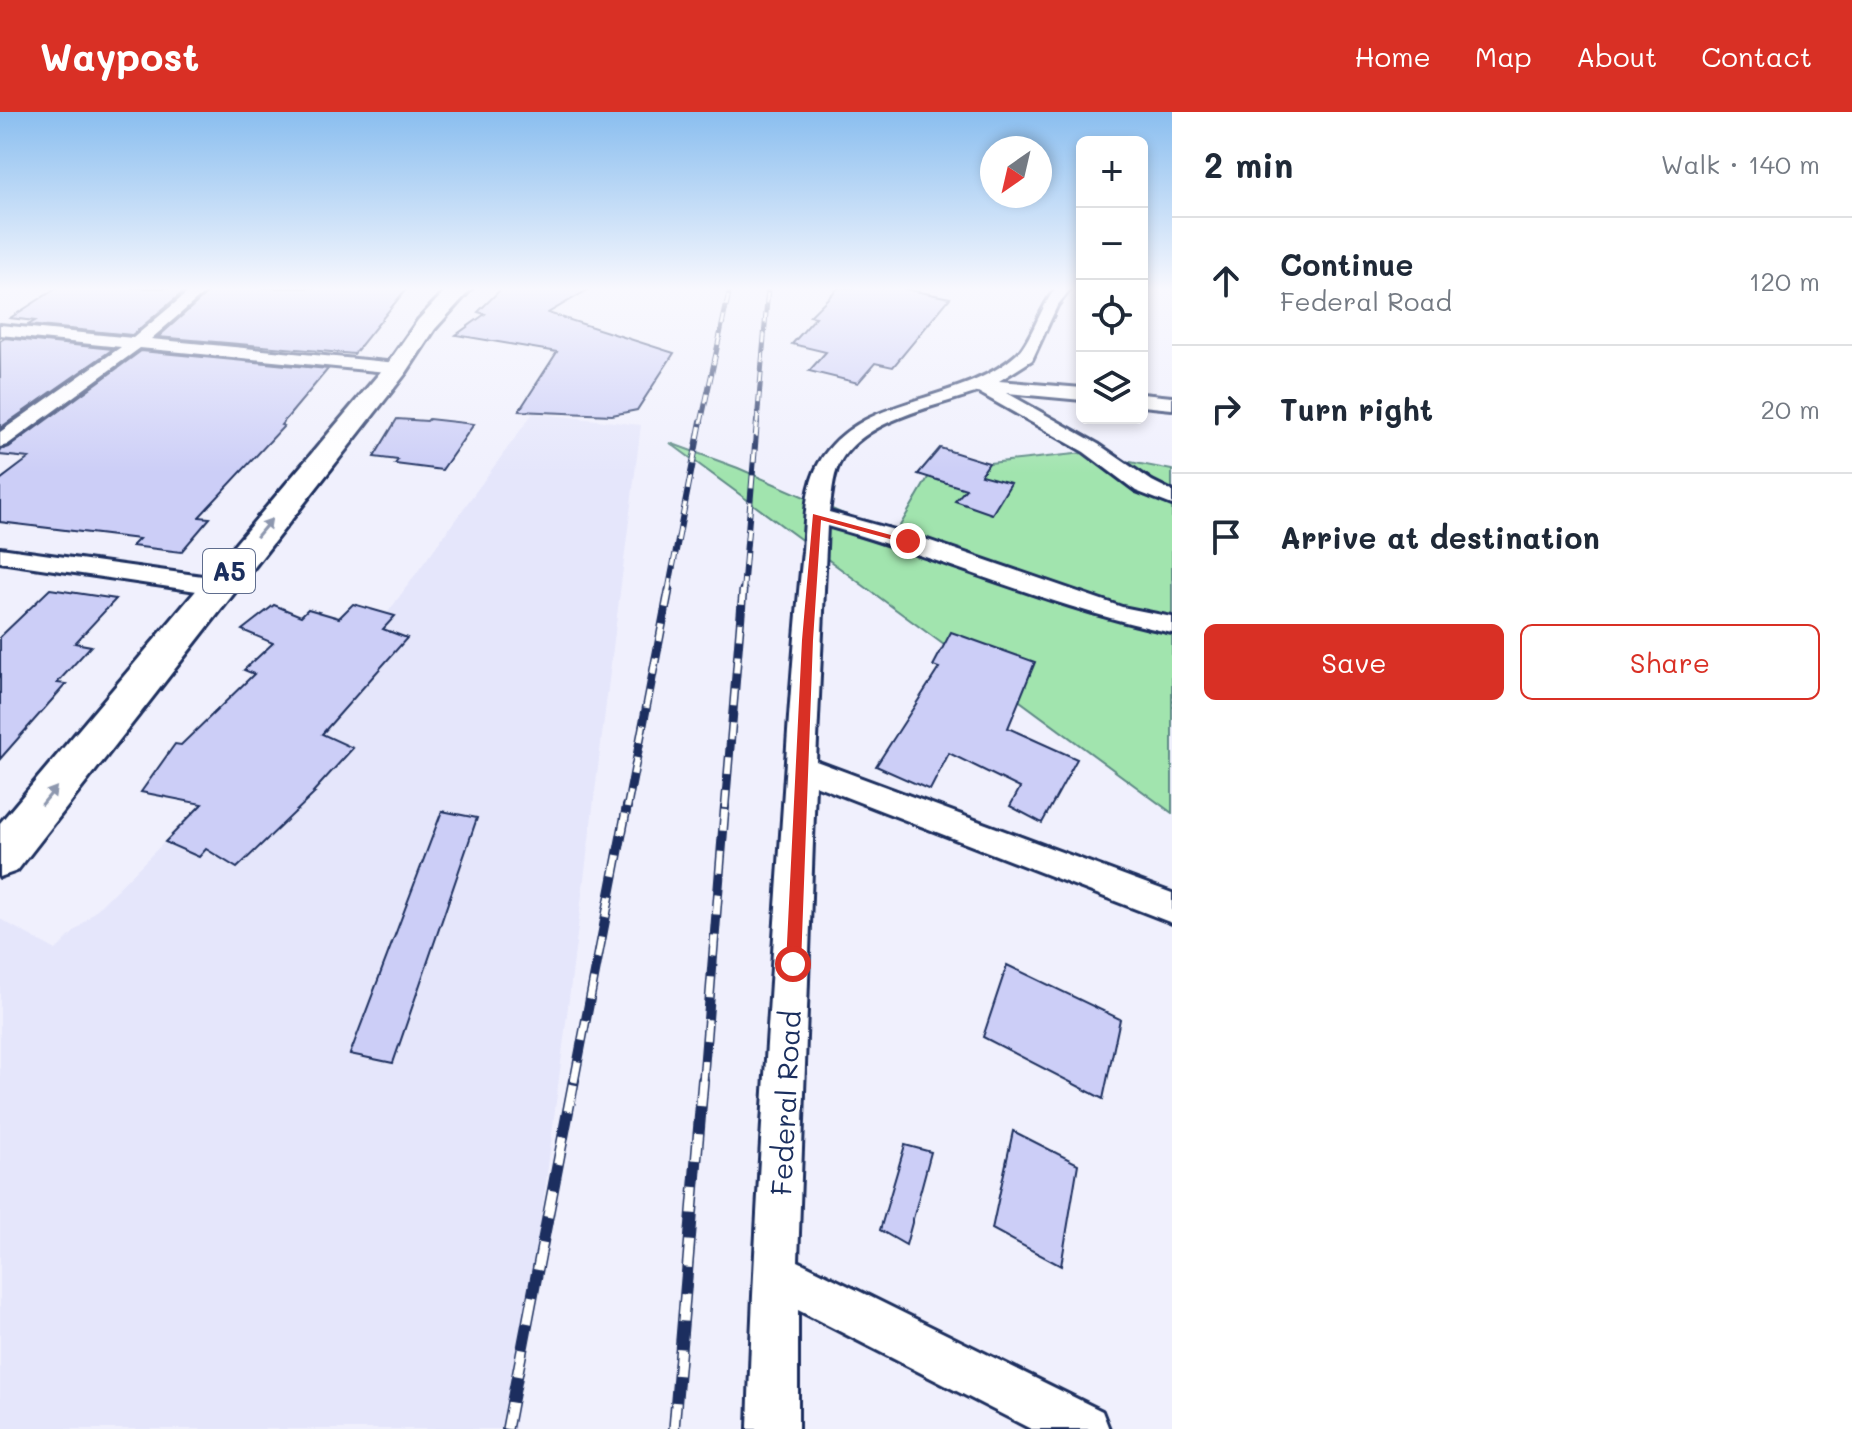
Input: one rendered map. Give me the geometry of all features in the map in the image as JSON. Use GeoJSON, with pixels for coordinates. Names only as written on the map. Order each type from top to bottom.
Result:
{"type":"FeatureCollection","features":[{"type":"Feature","properties":{"kind":"main road","name":"A5"},"geometry":{"type":"LineString","coordinates":[[0,857],[410,349]]}},
{"type":"Feature","properties":{"kind":"street"},"geometry":{"type":"LineString","coordinates":[[0,441],[128,349]]}},
{"type":"Feature","properties":{"kind":"street"},"geometry":{"type":"LineString","coordinates":[[204,349],[397,368]]}},
{"type":"Feature","properties":{"kind":"street"},"geometry":{"type":"LineString","coordinates":[[1041,349],[1038,366],[1076,390]]}},
{"type":"Feature","properties":{"kind":"street","name":"Federal Road"},"geometry":{"type":"LineString","coordinates":[[773,1429],[775,1274],[802,768],[817,516],[827,467],[843,442],[866,425],[1038,366]]}},
{"type":"Feature","properties":{"kind":"street"},"geometry":{"type":"LineString","coordinates":[[980,385],[1076,393]]}},
{"type":"Feature","properties":{"kind":"street"},"geometry":{"type":"LineString","coordinates":[[980,385],[1091,448],[1144,486],[1172,499]]}},
{"type":"Feature","properties":{"kind":"street"},"geometry":{"type":"LineString","coordinates":[[1148,401],[1172,403]]}},
{"type":"Feature","properties":{"kind":"street"},"geometry":{"type":"LineString","coordinates":[[817,516],[908,541],[1117,614],[1172,625]]}},
{"type":"Feature","properties":{"kind":"street"},"geometry":{"type":"LineString","coordinates":[[0,555],[217,586]]}},
{"type":"Feature","properties":{"kind":"street"},"geometry":{"type":"LineString","coordinates":[[802,768],[1172,908]]}},
{"type":"Feature","properties":{"kind":"street"},"geometry":{"type":"LineString","coordinates":[[775,1274],[1084,1429]]}},
{"type":"Feature","properties":{"kind":"shaded area"},"geometry":{"type":"Polygon","coordinates":[[[533,413],[641,425],[515,1429],[0,1429],[0,919],[56,950],[370,637],[533,413]]]}},
{"type":"Feature","properties":{"kind":"green space"},"geometry":{"type":"Polygon","coordinates":[[[670,443],[738,468],[894,536],[933,469],[1084,453],[1172,470],[1172,813],[670,443]]]}},
{"type":"Feature","properties":{"kind":"building"},"geometry":{"type":"Polygon","coordinates":[[[0,349],[112,349],[0,428],[0,349]]]}},
{"type":"Feature","properties":{"kind":"building"},"geometry":{"type":"Polygon","coordinates":[[[302,349],[358,349],[354,354],[302,349]]]}},
{"type":"Feature","properties":{"kind":"building"},"geometry":{"type":"Polygon","coordinates":[[[542,349],[663,349],[674,353],[637,410],[612,415],[519,411],[557,352],[542,349]]]}},
{"type":"Feature","properties":{"kind":"building"},"geometry":{"type":"Polygon","coordinates":[[[815,349],[907,349],[893,367],[875,363],[858,383],[809,371],[826,352],[815,349]]]}},
{"type":"Feature","properties":{"kind":"building"},"geometry":{"type":"Polygon","coordinates":[[[141,351],[328,369],[281,425],[284,426],[199,517],[210,518],[181,552],[132,546],[139,539],[0,522],[0,480],[29,458],[0,455],[0,450],[9,447],[141,351]]]}},
{"type":"Feature","properties":{"kind":"building"},"geometry":{"type":"Polygon","coordinates":[[[397,419],[474,424],[442,470],[395,464],[398,460],[374,457],[397,419]]]}},
{"type":"Feature","properties":{"kind":"building"},"geometry":{"type":"Polygon","coordinates":[[[940,448],[989,463],[981,475],[1011,483],[992,514],[955,501],[966,489],[918,474],[940,448]]]}},
{"type":"Feature","properties":{"kind":"building"},"geometry":{"type":"Polygon","coordinates":[[[50,589],[116,599],[75,643],[91,646],[57,683],[66,684],[0,759],[0,637],[50,589]]]}},
{"type":"Feature","properties":{"kind":"building"},"geometry":{"type":"Polygon","coordinates":[[[353,604],[395,616],[383,629],[407,638],[322,734],[353,748],[315,793],[237,868],[206,849],[199,857],[165,842],[202,804],[141,792],[175,744],[181,745],[254,674],[244,670],[273,643],[242,630],[274,605],[301,616],[308,609],[339,618],[353,604]]]}},
{"type":"Feature","properties":{"kind":"building"},"geometry":{"type":"Polygon","coordinates":[[[951,632],[1035,662],[1008,728],[1077,759],[1042,823],[1010,806],[1020,788],[949,753],[930,790],[876,766],[939,668],[933,666],[951,632]]]}},
{"type":"Feature","properties":{"kind":"building"},"geometry":{"type":"Polygon","coordinates":[[[442,811],[477,818],[393,1063],[350,1054],[442,811]]]}},
{"type":"Feature","properties":{"kind":"building"},"geometry":{"type":"Polygon","coordinates":[[[1007,965],[1120,1019],[1103,1099],[983,1037],[1007,965]]]}},
{"type":"Feature","properties":{"kind":"building"},"geometry":{"type":"Polygon","coordinates":[[[1013,1131],[1078,1164],[1061,1266],[992,1229],[1013,1131]]]}},
{"type":"Feature","properties":{"kind":"building"},"geometry":{"type":"Polygon","coordinates":[[[905,1145],[931,1152],[906,1245],[880,1230],[905,1145]]]}},
{"type":"Feature","properties":{"kind":"railway"},"geometry":{"type":"LineString","coordinates":[[701,423],[717,349]]}},
{"type":"Feature","properties":{"kind":"railway"},"geometry":{"type":"LineString","coordinates":[[757,423],[763,349]]}},
{"type":"Feature","properties":{"kind":"railway"},"geometry":{"type":"LineString","coordinates":[[668,592],[701,421]]}},
{"type":"Feature","properties":{"kind":"railway"},"geometry":{"type":"LineString","coordinates":[[743,592],[757,421]]}},
{"type":"Feature","properties":{"kind":"railway"},"geometry":{"type":"LineString","coordinates":[[627,808],[669,590]]}},
{"type":"Feature","properties":{"kind":"railway"},"geometry":{"type":"LineString","coordinates":[[725,808],[743,590]]}},
{"type":"Feature","properties":{"kind":"railway"},"geometry":{"type":"LineString","coordinates":[[574,1082],[627,806]]}},
{"type":"Feature","properties":{"kind":"railway"},"geometry":{"type":"LineString","coordinates":[[703,1082],[725,806]]}},
{"type":"Feature","properties":{"kind":"railway"},"geometry":{"type":"LineString","coordinates":[[507,1429],[574,1080]]}},
{"type":"Feature","properties":{"kind":"railway"},"geometry":{"type":"LineString","coordinates":[[674,1429],[703,1080]]}},
{"type":"Feature","properties":{"kind":"route"},"geometry":{"type":"LineString","coordinates":[[793,964],[807,640],[817,516],[908,541]]}}]}
